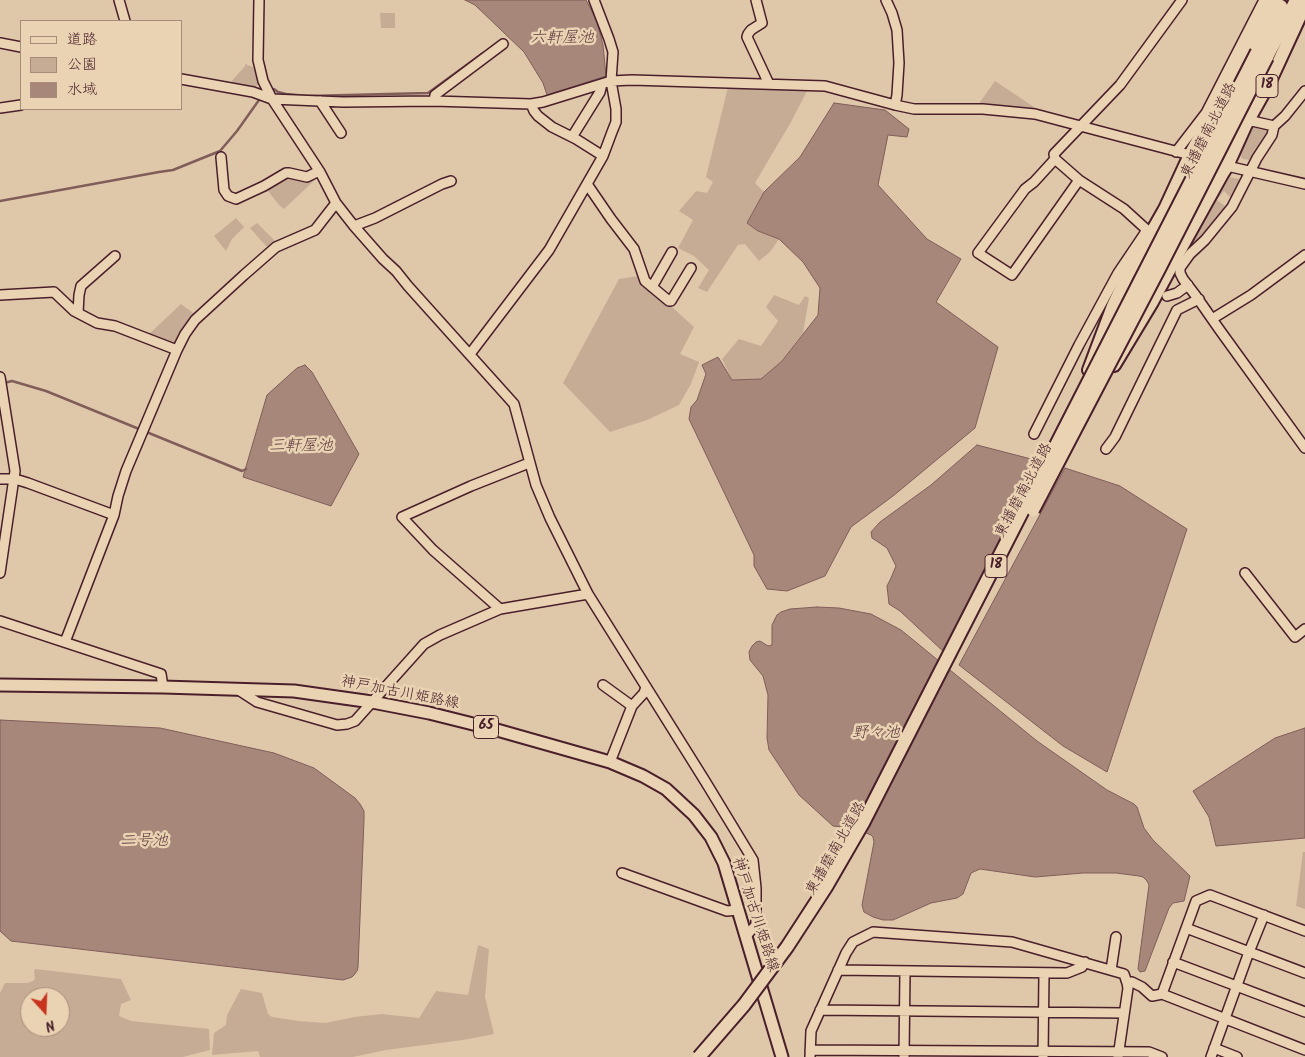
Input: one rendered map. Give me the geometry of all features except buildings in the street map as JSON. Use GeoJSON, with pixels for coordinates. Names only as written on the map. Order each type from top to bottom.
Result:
{"type":"FeatureCollection","features":[{"type":"Feature","properties":{"kind":"highway","name":"18"},"geometry":{"type":"LineString","coordinates":[[1081,408],[1105,328],[1128,274],[1165,209],[1190,155],[1275,0]]}},
{"type":"Feature","properties":{"kind":"highway","name":"東播磨南北道路"},"geometry":{"type":"LineString","coordinates":[[1262,55],[1284,0]]}},
{"type":"Feature","properties":{"kind":"highway","name":"東播磨南北道路"},"geometry":{"type":"LineString","coordinates":[[710,1057],[770,983],[813,922],[882,802],[1262,55],[1296,0]]}},
{"type":"Feature","properties":{"kind":"highway","name":"18"},"geometry":{"type":"LineString","coordinates":[[1081,408],[1131,339],[1152,302],[1227,166],[1246,124],[1270,81],[1305,5]]}},
{"type":"Feature","properties":{"kind":"highway","name":"東播磨南北道路"},"geometry":{"type":"LineString","coordinates":[[700,1057],[744,1006],[768,974],[826,888],[863,823],[1081,408]]}},
{"type":"Feature","properties":{"kind":"main road","name":"神戸加古川姫路線"},"geometry":{"type":"LineString","coordinates":[[0,685],[294,691],[372,702],[430,713],[610,762],[643,776],[666,789],[694,815],[711,837],[724,863],[782,1057]]}},
{"type":"Feature","properties":{"kind":"street"},"geometry":{"type":"LineString","coordinates":[[119,0],[125,20]]}},
{"type":"Feature","properties":{"kind":"street"},"geometry":{"type":"LineString","coordinates":[[259,0],[258,60],[263,82],[272,99],[319,170],[336,203],[354,226],[383,259],[396,270],[408,286],[514,404],[529,463],[542,501],[588,594],[706,781],[753,860],[756,888],[756,924],[746,936]]}},
{"type":"Feature","properties":{"kind":"street"},"geometry":{"type":"LineString","coordinates":[[572,137],[606,83],[613,52],[594,0]]}},
{"type":"Feature","properties":{"kind":"street"},"geometry":{"type":"LineString","coordinates":[[756,0],[762,24],[750,30],[747,37],[769,84]]}},
{"type":"Feature","properties":{"kind":"street"},"geometry":{"type":"LineString","coordinates":[[886,0],[897,30],[899,63],[898,95],[895,105]]}},
{"type":"Feature","properties":{"kind":"street"},"geometry":{"type":"LineString","coordinates":[[1079,180],[1012,275],[978,253],[1025,189],[1034,182],[1054,159],[1054,154],[1120,85],[1182,0]]}},
{"type":"Feature","properties":{"kind":"street"},"geometry":{"type":"LineString","coordinates":[[1176,152],[1206,113],[1264,0]]}},
{"type":"Feature","properties":{"kind":"street"},"geometry":{"type":"LineString","coordinates":[[0,43],[20,47]]}},
{"type":"Feature","properties":{"kind":"street"},"geometry":{"type":"LineString","coordinates":[[434,102],[435,95],[503,44]]}},
{"type":"Feature","properties":{"kind":"street"},"geometry":{"type":"LineString","coordinates":[[182,79],[253,92],[272,99],[531,104],[606,83],[632,80],[826,86],[895,105],[923,109],[982,108],[1036,114],[1227,166],[1305,184]]}},
{"type":"Feature","properties":{"kind":"street"},"geometry":{"type":"LineString","coordinates":[[470,354],[549,250],[603,156],[616,122],[616,109],[606,83]]}},
{"type":"Feature","properties":{"kind":"street"},"geometry":{"type":"LineString","coordinates":[[1305,91],[1285,116],[1274,126],[1272,135],[1257,158],[1232,207],[1180,268],[1183,279],[1302,437],[1305,448]]}},
{"type":"Feature","properties":{"kind":"street"},"geometry":{"type":"LineString","coordinates":[[320,101],[341,133]]}},
{"type":"Feature","properties":{"kind":"street"},"geometry":{"type":"LineString","coordinates":[[531,104],[538,116],[552,127],[603,156]]}},
{"type":"Feature","properties":{"kind":"street"},"geometry":{"type":"LineString","coordinates":[[0,108],[20,105]]}},
{"type":"Feature","properties":{"kind":"street"},"geometry":{"type":"LineString","coordinates":[[1246,124],[1252,121],[1274,126]]}},
{"type":"Feature","properties":{"kind":"street"},"geometry":{"type":"LineString","coordinates":[[221,157],[224,190],[228,196],[236,198],[264,186],[286,173],[307,177],[319,170]]}},
{"type":"Feature","properties":{"kind":"street"},"geometry":{"type":"LineString","coordinates":[[1034,434],[1078,345],[1118,273],[1147,230],[1124,210],[1079,180],[1054,159]]}},
{"type":"Feature","properties":{"kind":"street"},"geometry":{"type":"LineString","coordinates":[[354,226],[375,218],[450,181]]}},
{"type":"Feature","properties":{"kind":"street"},"geometry":{"type":"LineString","coordinates":[[587,184],[634,249],[645,281],[669,301],[671,301],[691,268]]}},
{"type":"Feature","properties":{"kind":"street"},"geometry":{"type":"LineString","coordinates":[[65,642],[114,515],[126,471],[185,334],[194,320],[276,247],[315,230],[336,203]]}},
{"type":"Feature","properties":{"kind":"street"},"geometry":{"type":"LineString","coordinates":[[652,287],[672,252]]}},
{"type":"Feature","properties":{"kind":"street"},"geometry":{"type":"LineString","coordinates":[[1212,319],[1251,295],[1305,255]]}},
{"type":"Feature","properties":{"kind":"street"},"geometry":{"type":"LineString","coordinates":[[78,314],[81,286],[114,256]]}},
{"type":"Feature","properties":{"kind":"street"},"geometry":{"type":"LineString","coordinates":[[1167,296],[1177,293],[1188,285]]}},
{"type":"Feature","properties":{"kind":"street"},"geometry":{"type":"LineString","coordinates":[[0,295],[54,292],[78,314],[97,323],[115,326],[177,350]]}},
{"type":"Feature","properties":{"kind":"street"},"geometry":{"type":"LineString","coordinates":[[1111,446],[1177,310],[1199,299]]}},
{"type":"Feature","properties":{"kind":"street"},"geometry":{"type":"LineString","coordinates":[[0,377],[15,471],[0,573]]}},
{"type":"Feature","properties":{"kind":"street"},"geometry":{"type":"LineString","coordinates":[[500,609],[433,550],[402,517],[471,486],[529,463]]}},
{"type":"Feature","properties":{"kind":"street"},"geometry":{"type":"LineString","coordinates":[[0,479],[14,479],[28,483],[114,515]]}},
{"type":"Feature","properties":{"kind":"street"},"geometry":{"type":"LineString","coordinates":[[1245,573],[1295,637],[1305,629]]}},
{"type":"Feature","properties":{"kind":"street"},"geometry":{"type":"LineString","coordinates":[[237,689],[257,702],[337,725],[347,724],[355,721],[424,644],[470,621],[500,609],[588,594]]}},
{"type":"Feature","properties":{"kind":"street"},"geometry":{"type":"LineString","coordinates":[[0,622],[161,674],[163,687]]}},
{"type":"Feature","properties":{"kind":"street"},"geometry":{"type":"LineString","coordinates":[[602,685],[632,706]]}},
{"type":"Feature","properties":{"kind":"street"},"geometry":{"type":"LineString","coordinates":[[610,762],[632,706],[644,693],[646,687]]}},
{"type":"Feature","properties":{"kind":"street"},"geometry":{"type":"LineString","coordinates":[[622,873],[727,911],[738,910]]}},
{"type":"Feature","properties":{"kind":"street"},"geometry":{"type":"LineString","coordinates":[[1162,994],[1196,901],[1210,895],[1305,931]]}},
{"type":"Feature","properties":{"kind":"street"},"geometry":{"type":"LineString","coordinates":[[1237,1057],[1212,1053],[1264,915]]}},
{"type":"Feature","properties":{"kind":"street"},"geometry":{"type":"LineString","coordinates":[[1186,928],[1305,973]]}},
{"type":"Feature","properties":{"kind":"street"},"geometry":{"type":"LineString","coordinates":[[1119,1055],[1128,988],[1124,974],[1012,942],[873,932],[854,942],[846,953],[811,1031],[810,1053],[1043,1055],[1119,1055],[1149,1055],[1162,1057]]}},
{"type":"Feature","properties":{"kind":"street"},"geometry":{"type":"LineString","coordinates":[[1111,970],[1116,937]]}},
{"type":"Feature","properties":{"kind":"street"},"geometry":{"type":"LineString","coordinates":[[838,970],[1067,973],[1082,967],[1086,962]]}},
{"type":"Feature","properties":{"kind":"street"},"geometry":{"type":"LineString","coordinates":[[1173,962],[1305,1012]]}},
{"type":"Feature","properties":{"kind":"street"},"geometry":{"type":"LineString","coordinates":[[904,1054],[905,971]]}},
{"type":"Feature","properties":{"kind":"street"},"geometry":{"type":"LineString","coordinates":[[1043,1055],[1044,973]]}},
{"type":"Feature","properties":{"kind":"street"},"geometry":{"type":"LineString","coordinates":[[1128,984],[1132,982],[1142,987],[1152,996],[1162,994],[1224,1020],[1305,1050]]}},
{"type":"Feature","properties":{"kind":"street"},"geometry":{"type":"LineString","coordinates":[[820,1010],[1124,1013]]}},
{"type":"Feature","properties":{"kind":"green space"},"geometry":{"type":"Polygon","coordinates":[[[380,13],[395,13],[395,28],[381,28],[380,13]]]}},
{"type":"Feature","properties":{"kind":"green space"},"geometry":{"type":"Polygon","coordinates":[[[245,64],[253,67],[259,82],[258,85],[253,88],[230,85],[245,66],[245,64]]]}},
{"type":"Feature","properties":{"kind":"green space"},"geometry":{"type":"Polygon","coordinates":[[[995,81],[1037,109],[1036,112],[978,105],[995,81]]]}},
{"type":"Feature","properties":{"kind":"green space"},"geometry":{"type":"Polygon","coordinates":[[[728,87],[807,91],[755,183],[764,192],[747,223],[758,231],[779,239],[770,252],[759,261],[745,244],[738,245],[707,292],[698,288],[709,270],[694,256],[678,248],[693,220],[679,211],[696,191],[707,193],[713,182],[706,177],[728,87]]]}},
{"type":"Feature","properties":{"kind":"green space"},"geometry":{"type":"Polygon","coordinates":[[[1252,125],[1271,129],[1253,160],[1243,159],[1240,156],[1239,147],[1252,125]]]}},
{"type":"Feature","properties":{"kind":"green space"},"geometry":{"type":"Polygon","coordinates":[[[282,175],[313,176],[317,178],[284,209],[265,187],[282,175]]]}},
{"type":"Feature","properties":{"kind":"green space"},"geometry":{"type":"Polygon","coordinates":[[[1227,177],[1240,179],[1231,198],[1224,191],[1217,200],[1225,206],[1201,237],[1186,248],[1227,177]]]}},
{"type":"Feature","properties":{"kind":"green space"},"geometry":{"type":"Polygon","coordinates":[[[236,218],[244,227],[232,239],[226,251],[214,236],[236,218]]]}},
{"type":"Feature","properties":{"kind":"green space"},"geometry":{"type":"Polygon","coordinates":[[[257,223],[279,244],[271,249],[265,245],[250,228],[257,223]]]}},
{"type":"Feature","properties":{"kind":"green space"},"geometry":{"type":"Polygon","coordinates":[[[638,276],[694,327],[680,354],[699,362],[691,384],[679,405],[647,420],[610,432],[563,383],[619,279],[638,276]]]}},
{"type":"Feature","properties":{"kind":"green space"},"geometry":{"type":"Polygon","coordinates":[[[774,295],[799,305],[805,296],[809,298],[803,333],[782,361],[761,379],[732,380],[722,359],[739,339],[761,346],[778,321],[766,307],[774,295]]]}},
{"type":"Feature","properties":{"kind":"green space"},"geometry":{"type":"Polygon","coordinates":[[[181,304],[196,315],[176,346],[147,336],[181,304]]]}},
{"type":"Feature","properties":{"kind":"green space"},"geometry":{"type":"Polygon","coordinates":[[[1303,852],[1305,852],[1305,909],[1296,906],[1303,852]]]}},
{"type":"Feature","properties":{"kind":"green space"},"geometry":{"type":"Polygon","coordinates":[[[478,945],[489,949],[485,997],[494,1034],[386,1050],[353,1057],[260,1057],[258,1051],[212,1055],[214,1033],[226,1025],[227,1015],[241,989],[262,993],[268,1014],[272,1017],[326,1023],[382,1014],[419,1018],[436,991],[468,995],[478,945]]]}},
{"type":"Feature","properties":{"kind":"green space"},"geometry":{"type":"Polygon","coordinates":[[[35,969],[121,979],[131,1000],[121,1004],[119,1016],[131,1021],[209,1029],[210,1050],[183,1057],[0,1057],[0,993],[5,983],[27,983],[35,979],[35,969]]]}},
{"type":"Feature","properties":{"kind":"water","name":"六軒屋池"},"geometry":{"type":"Polygon","coordinates":[[[465,0],[586,0],[597,21],[603,45],[606,76],[547,95],[543,83],[524,52],[475,5],[465,0]]]}},
{"type":"Feature","properties":{"kind":"water"},"geometry":{"type":"Polygon","coordinates":[[[834,103],[885,110],[909,129],[907,137],[888,135],[878,185],[927,239],[961,259],[936,302],[998,347],[975,428],[893,496],[851,527],[825,576],[787,591],[767,589],[754,566],[754,555],[689,419],[691,407],[697,400],[706,374],[702,365],[718,357],[732,380],[761,379],[782,361],[818,315],[820,288],[803,262],[779,239],[758,231],[747,223],[764,192],[800,157],[834,103]]]}},
{"type":"Feature","properties":{"kind":"water","name":"三軒屋池"},"geometry":{"type":"Polygon","coordinates":[[[305,365],[312,372],[359,454],[331,506],[243,477],[267,395],[297,368],[305,365]]]}},
{"type":"Feature","properties":{"kind":"water"},"geometry":{"type":"Polygon","coordinates":[[[977,445],[1039,461],[945,653],[900,611],[889,604],[887,586],[896,566],[887,548],[872,538],[871,532],[880,522],[931,485],[977,445]]]}},
{"type":"Feature","properties":{"kind":"water"},"geometry":{"type":"Polygon","coordinates":[[[1065,468],[1120,486],[1187,529],[1107,772],[1063,746],[959,665],[1065,468]]]}},
{"type":"Feature","properties":{"kind":"water","name":"野々池"},"geometry":{"type":"Polygon","coordinates":[[[839,608],[871,614],[901,630],[1037,741],[1107,790],[1137,807],[1144,828],[1153,840],[1190,876],[1184,901],[1173,903],[1169,908],[1145,971],[1140,972],[1138,969],[1149,885],[1143,877],[1139,876],[1116,873],[1083,873],[1035,877],[980,869],[971,873],[963,894],[957,898],[931,903],[893,920],[883,920],[864,912],[862,905],[874,842],[873,837],[854,828],[833,826],[799,795],[769,750],[767,738],[768,695],[763,676],[750,660],[749,652],[756,642],[760,641],[768,646],[772,645],[772,625],[777,615],[790,609],[839,608]]]}},
{"type":"Feature","properties":{"kind":"water","name":"二号池"},"geometry":{"type":"Polygon","coordinates":[[[0,720],[160,728],[274,753],[314,768],[355,798],[364,811],[357,971],[352,977],[343,980],[11,941],[0,931],[0,720]]]}},
{"type":"Feature","properties":{"kind":"water"},"geometry":{"type":"Polygon","coordinates":[[[1305,728],[1305,838],[1216,846],[1209,817],[1193,791],[1275,738],[1305,728]]]}},
{"type":"Feature","properties":{"kind":"waterway"},"geometry":{"type":"LineString","coordinates":[[274,89],[286,94],[307,96],[428,93],[483,53]]}},
{"type":"Feature","properties":{"kind":"waterway"},"geometry":{"type":"LineString","coordinates":[[0,201],[173,170],[220,151],[259,100]]}},
{"type":"Feature","properties":{"kind":"waterway"},"geometry":{"type":"LineString","coordinates":[[4,383],[12,381],[46,391],[242,471],[246,469]]}}]}
